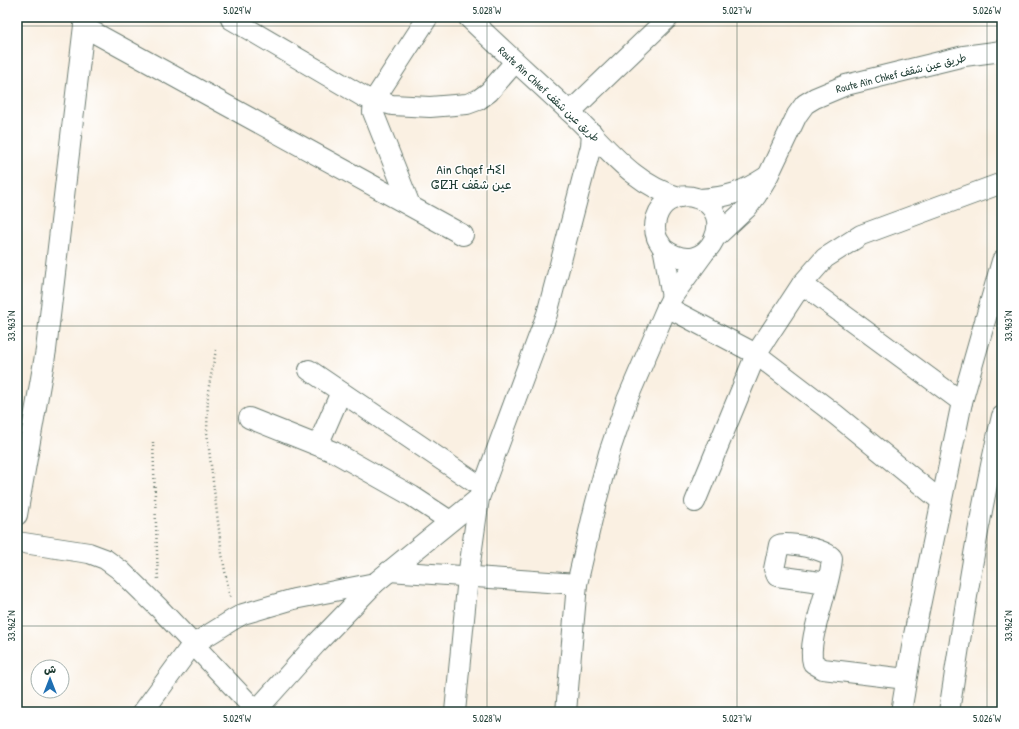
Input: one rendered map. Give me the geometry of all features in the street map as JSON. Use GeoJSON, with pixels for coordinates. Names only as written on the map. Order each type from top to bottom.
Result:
{"type":"FeatureCollection","features":[{"type":"Feature","properties":{"kind":"street"},"geometry":{"type":"LineString","coordinates":[[410,206],[376,121],[373,112],[374,100],[428,17]]}},
{"type":"Feature","properties":{"kind":"street","name":"Route Aïn Chkef طريق عين شقف"},"geometry":{"type":"LineString","coordinates":[[468,17],[631,171],[659,190],[679,197]]}},
{"type":"Feature","properties":{"kind":"street"},"geometry":{"type":"LineString","coordinates":[[570,112],[669,17]]}},
{"type":"Feature","properties":{"kind":"street"},"geometry":{"type":"LineString","coordinates":[[231,19],[356,92],[374,100],[392,105],[410,107],[467,104],[478,100],[489,92],[515,62]]}},
{"type":"Feature","properties":{"kind":"street"},"geometry":{"type":"LineString","coordinates":[[17,515],[46,350],[85,22],[463,235]]}},
{"type":"Feature","properties":{"kind":"street","name":"Route Aïn Chkef طريق عين شقف"},"geometry":{"type":"LineString","coordinates":[[716,236],[747,208],[768,176],[797,115],[805,104],[815,98],[846,85],[941,62],[997,56]]}},
{"type":"Feature","properties":{"kind":"street"},"geometry":{"type":"LineString","coordinates":[[455,712],[468,577],[481,493],[547,314],[589,152],[592,133]]}},
{"type":"Feature","properties":{"kind":"street","name":"Route Aïn Chkef طريق عين شقف"},"geometry":{"type":"LineString","coordinates":[[631,171],[656,218]]}},
{"type":"Feature","properties":{"kind":"street"},"geometry":{"type":"LineString","coordinates":[[700,199],[731,195],[749,188],[768,176]]}},
{"type":"Feature","properties":{"kind":"street"},"geometry":{"type":"LineString","coordinates":[[695,502],[756,354],[802,284],[825,258],[861,235],[1002,184]]}},
{"type":"Feature","properties":{"kind":"street"},"geometry":{"type":"LineString","coordinates":[[566,712],[577,584],[609,453],[627,400],[670,302],[704,253],[712,246],[716,236],[718,225],[715,214],[709,206],[700,199],[690,196],[679,197],[665,205],[656,218],[655,229],[657,240],[664,249],[672,255],[683,258],[694,257],[704,253]]}},
{"type":"Feature","properties":{"kind":"street"},"geometry":{"type":"LineString","coordinates":[[664,249],[670,302]]}},
{"type":"Feature","properties":{"kind":"street"},"geometry":{"type":"LineString","coordinates":[[901,712],[906,678],[962,402],[1002,261]]}},
{"type":"Feature","properties":{"kind":"street"},"geometry":{"type":"LineString","coordinates":[[802,284],[962,402]]}},
{"type":"Feature","properties":{"kind":"street"},"geometry":{"type":"LineString","coordinates":[[670,302],[756,354],[836,415],[941,501]]}},
{"type":"Feature","properties":{"kind":"street"},"geometry":{"type":"LineString","coordinates":[[309,370],[481,493]]}},
{"type":"Feature","properties":{"kind":"street"},"geometry":{"type":"LineString","coordinates":[[318,444],[341,392]]}},
{"type":"Feature","properties":{"kind":"street"},"geometry":{"type":"LineString","coordinates":[[949,712],[963,618],[982,509],[1002,416]]}},
{"type":"Feature","properties":{"kind":"street"},"geometry":{"type":"LineString","coordinates":[[249,418],[318,444],[381,478],[450,521]]}},
{"type":"Feature","properties":{"kind":"street"},"geometry":{"type":"LineString","coordinates":[[17,542],[89,553],[105,558],[120,570],[159,608],[192,645],[256,711],[316,644],[382,577],[450,521],[481,493]]}},
{"type":"Feature","properties":{"kind":"street"},"geometry":{"type":"LineString","coordinates":[[143,712],[192,645],[243,614],[294,599],[382,577],[468,577],[577,584]]}},
{"type":"Feature","properties":{"kind":"street"},"geometry":{"type":"LineString","coordinates":[[827,583],[811,651],[812,663],[823,669],[906,678]]}},
{"type":"Feature","properties":{"kind":"path"},"geometry":{"type":"LineString","coordinates":[[216,350],[208,390],[207,433],[222,554],[234,619]]}},
{"type":"Feature","properties":{"kind":"path"},"geometry":{"type":"LineString","coordinates":[[153,442],[159,608]]}},
{"type":"Feature","properties":{"kind":"district","name":"Ain Chqef ⵄⵉⵏ ⵛⵇⴼ عين شقف"},"geometry":{"type":"Point","coordinates":[471,176]}}]}
